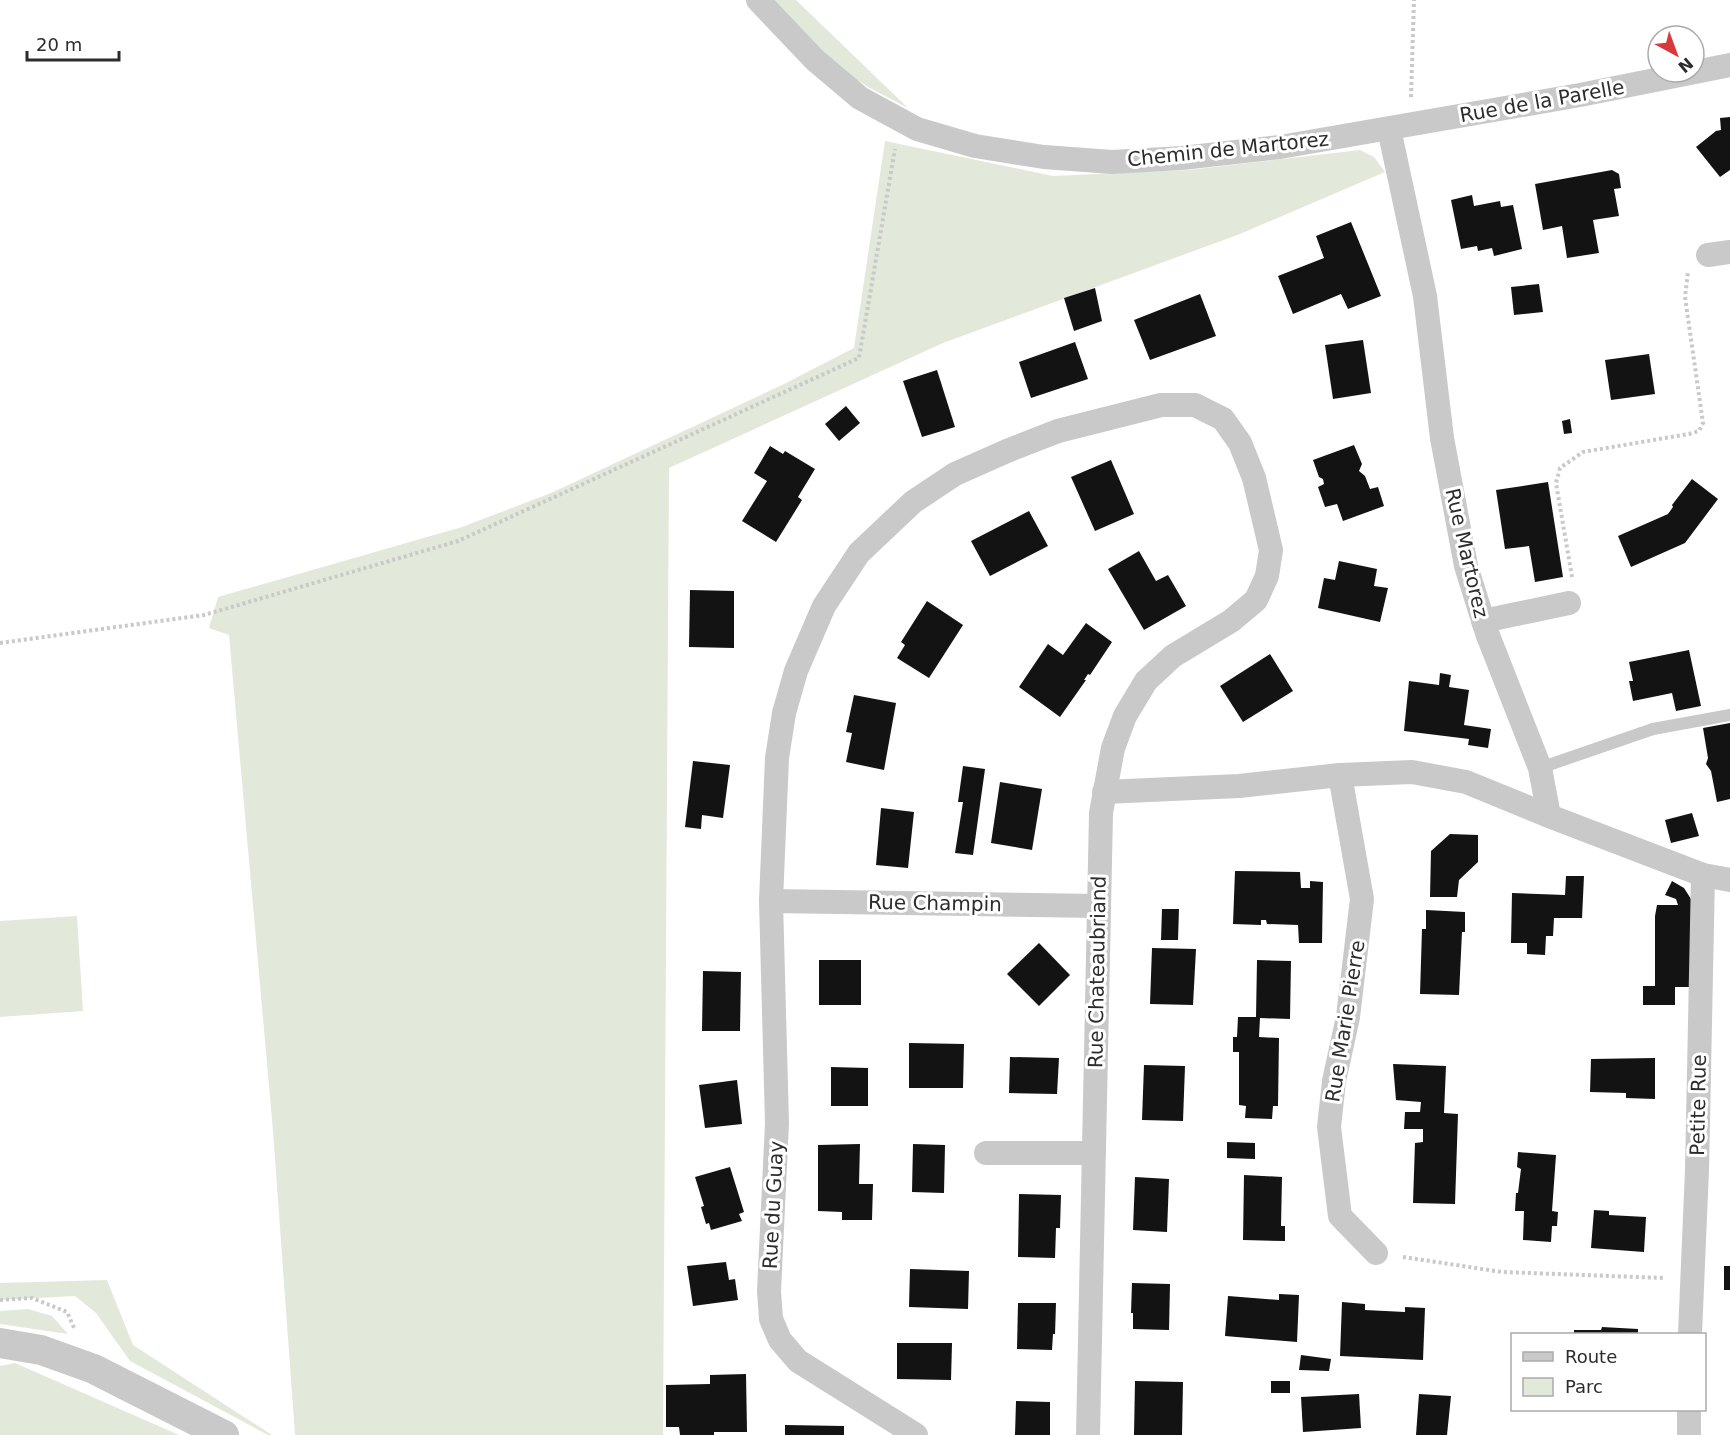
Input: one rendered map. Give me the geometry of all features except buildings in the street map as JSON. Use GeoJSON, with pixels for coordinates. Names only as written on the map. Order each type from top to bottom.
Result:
{"type":"FeatureCollection","features":[{"type":"Feature","properties":{"kind":"street","name":"Chemin de Martorez"},"geometry":{"type":"LineString","coordinates":[[758,0],[815,60],[860,98],[917,129],[975,146],[1044,157],[1112,162],[1182,158],[1280,147],[1400,127]]}},
{"type":"Feature","properties":{"kind":"street","name":"Rue de la Parelle"},"geometry":{"type":"LineString","coordinates":[[1400,127],[1730,65]]}},
{"type":"Feature","properties":{"kind":"street","name":"Rue Martorez"},"geometry":{"type":"LineString","coordinates":[[1400,127],[1425,296],[1442,438],[1464,554],[1483,621],[1540,768],[1549,816]]}},
{"type":"Feature","properties":{"kind":"street","name":"Rue Chateaubriand"},"geometry":{"type":"LineString","coordinates":[[771,901],[777,758],[784,713],[796,671],[824,606],[859,554],[913,502],[955,474],[1007,450],[1058,431],[1161,405],[1196,405],[1223,419],[1240,443],[1254,478],[1271,549],[1267,576],[1256,600],[1232,621],[1173,656],[1146,681],[1125,716],[1113,748],[1101,813],[1088,1435]]}},
{"type":"Feature","properties":{"kind":"street"},"geometry":{"type":"LineString","coordinates":[[1483,621],[1569,603]]}},
{"type":"Feature","properties":{"kind":"street"},"geometry":{"type":"LineString","coordinates":[[1104,792],[1239,786],[1340,775],[1412,772],[1466,782],[1702,875],[1730,880]]}},
{"type":"Feature","properties":{"kind":"street","name":"Rue Marie Pierre"},"geometry":{"type":"LineString","coordinates":[[1340,775],[1362,899],[1348,1017],[1334,1081],[1329,1127],[1340,1216],[1376,1253]]}},
{"type":"Feature","properties":{"kind":"street","name":"Petite Rue"},"geometry":{"type":"LineString","coordinates":[[1690,1333],[1702,875]]}},
{"type":"Feature","properties":{"kind":"street","name":"Rue Champin"},"geometry":{"type":"LineString","coordinates":[[771,901],[1099,906]]}},
{"type":"Feature","properties":{"kind":"street","name":"Rue du Guay"},"geometry":{"type":"LineString","coordinates":[[771,901],[777,1123],[769,1291],[771,1319],[780,1340],[798,1361],[916,1435]]}},
{"type":"Feature","properties":{"kind":"street"},"geometry":{"type":"LineString","coordinates":[[986,1154],[1094,1153]]}},
{"type":"Feature","properties":{"kind":"street"},"geometry":{"type":"LineString","coordinates":[[0,1343],[41,1350],[94,1369],[224,1435]]}},
{"type":"Feature","properties":{"kind":"street"},"geometry":{"type":"LineString","coordinates":[[1689,1411],[1689,1435]]}},
{"type":"Feature","properties":{"kind":"lane"},"geometry":{"type":"LineString","coordinates":[[1540,768],[1653,729],[1730,715]]}},
{"type":"Feature","properties":{"kind":"path"},"geometry":{"type":"LineString","coordinates":[[1400,127],[1414,0]]}},
{"type":"Feature","properties":{"kind":"path"},"geometry":{"type":"LineString","coordinates":[[0,643],[204,615],[458,541],[859,358],[900,120]]}},
{"type":"Feature","properties":{"kind":"path"},"geometry":{"type":"LineString","coordinates":[[1569,603],[1574,588],[1556,483],[1560,468],[1583,452],[1699,431],[1703,423],[1685,297],[1686,277],[1695,261],[1719,254]]}},
{"type":"Feature","properties":{"kind":"path"},"geometry":{"type":"LineString","coordinates":[[1376,1253],[1502,1272],[1692,1278]]}},
{"type":"Feature","properties":{"kind":"green space"},"geometry":{"type":"Polygon","coordinates":[[[773,0],[796,0],[908,108],[825,60],[773,0]]]}},
{"type":"Feature","properties":{"kind":"green space"},"geometry":{"type":"Polygon","coordinates":[[[885,141],[1053,176],[1189,170],[1360,150],[1374,157],[1385,172],[1240,234],[943,343],[669,468],[663,1435],[295,1435],[273,1131],[229,635],[209,628],[218,597],[462,527],[551,493],[782,385],[854,348],[885,141]]]}},
{"type":"Feature","properties":{"kind":"green space"},"geometry":{"type":"Polygon","coordinates":[[[77,916],[83,1011],[0,1017],[0,921],[77,916]]]}},
{"type":"Feature","properties":{"kind":"green space"},"geometry":{"type":"Polygon","coordinates":[[[107,1280],[133,1345],[272,1435],[268,1435],[130,1361],[96,1313],[75,1296],[0,1300],[0,1283],[107,1280]]]}},
{"type":"Feature","properties":{"kind":"green space"},"geometry":{"type":"Polygon","coordinates":[[[28,1309],[52,1316],[68,1334],[0,1324],[0,1311],[28,1309]]]}},
{"type":"Feature","properties":{"kind":"green space"},"geometry":{"type":"Polygon","coordinates":[[[15,1363],[179,1435],[0,1435],[0,1366],[15,1363]]]}}]}
